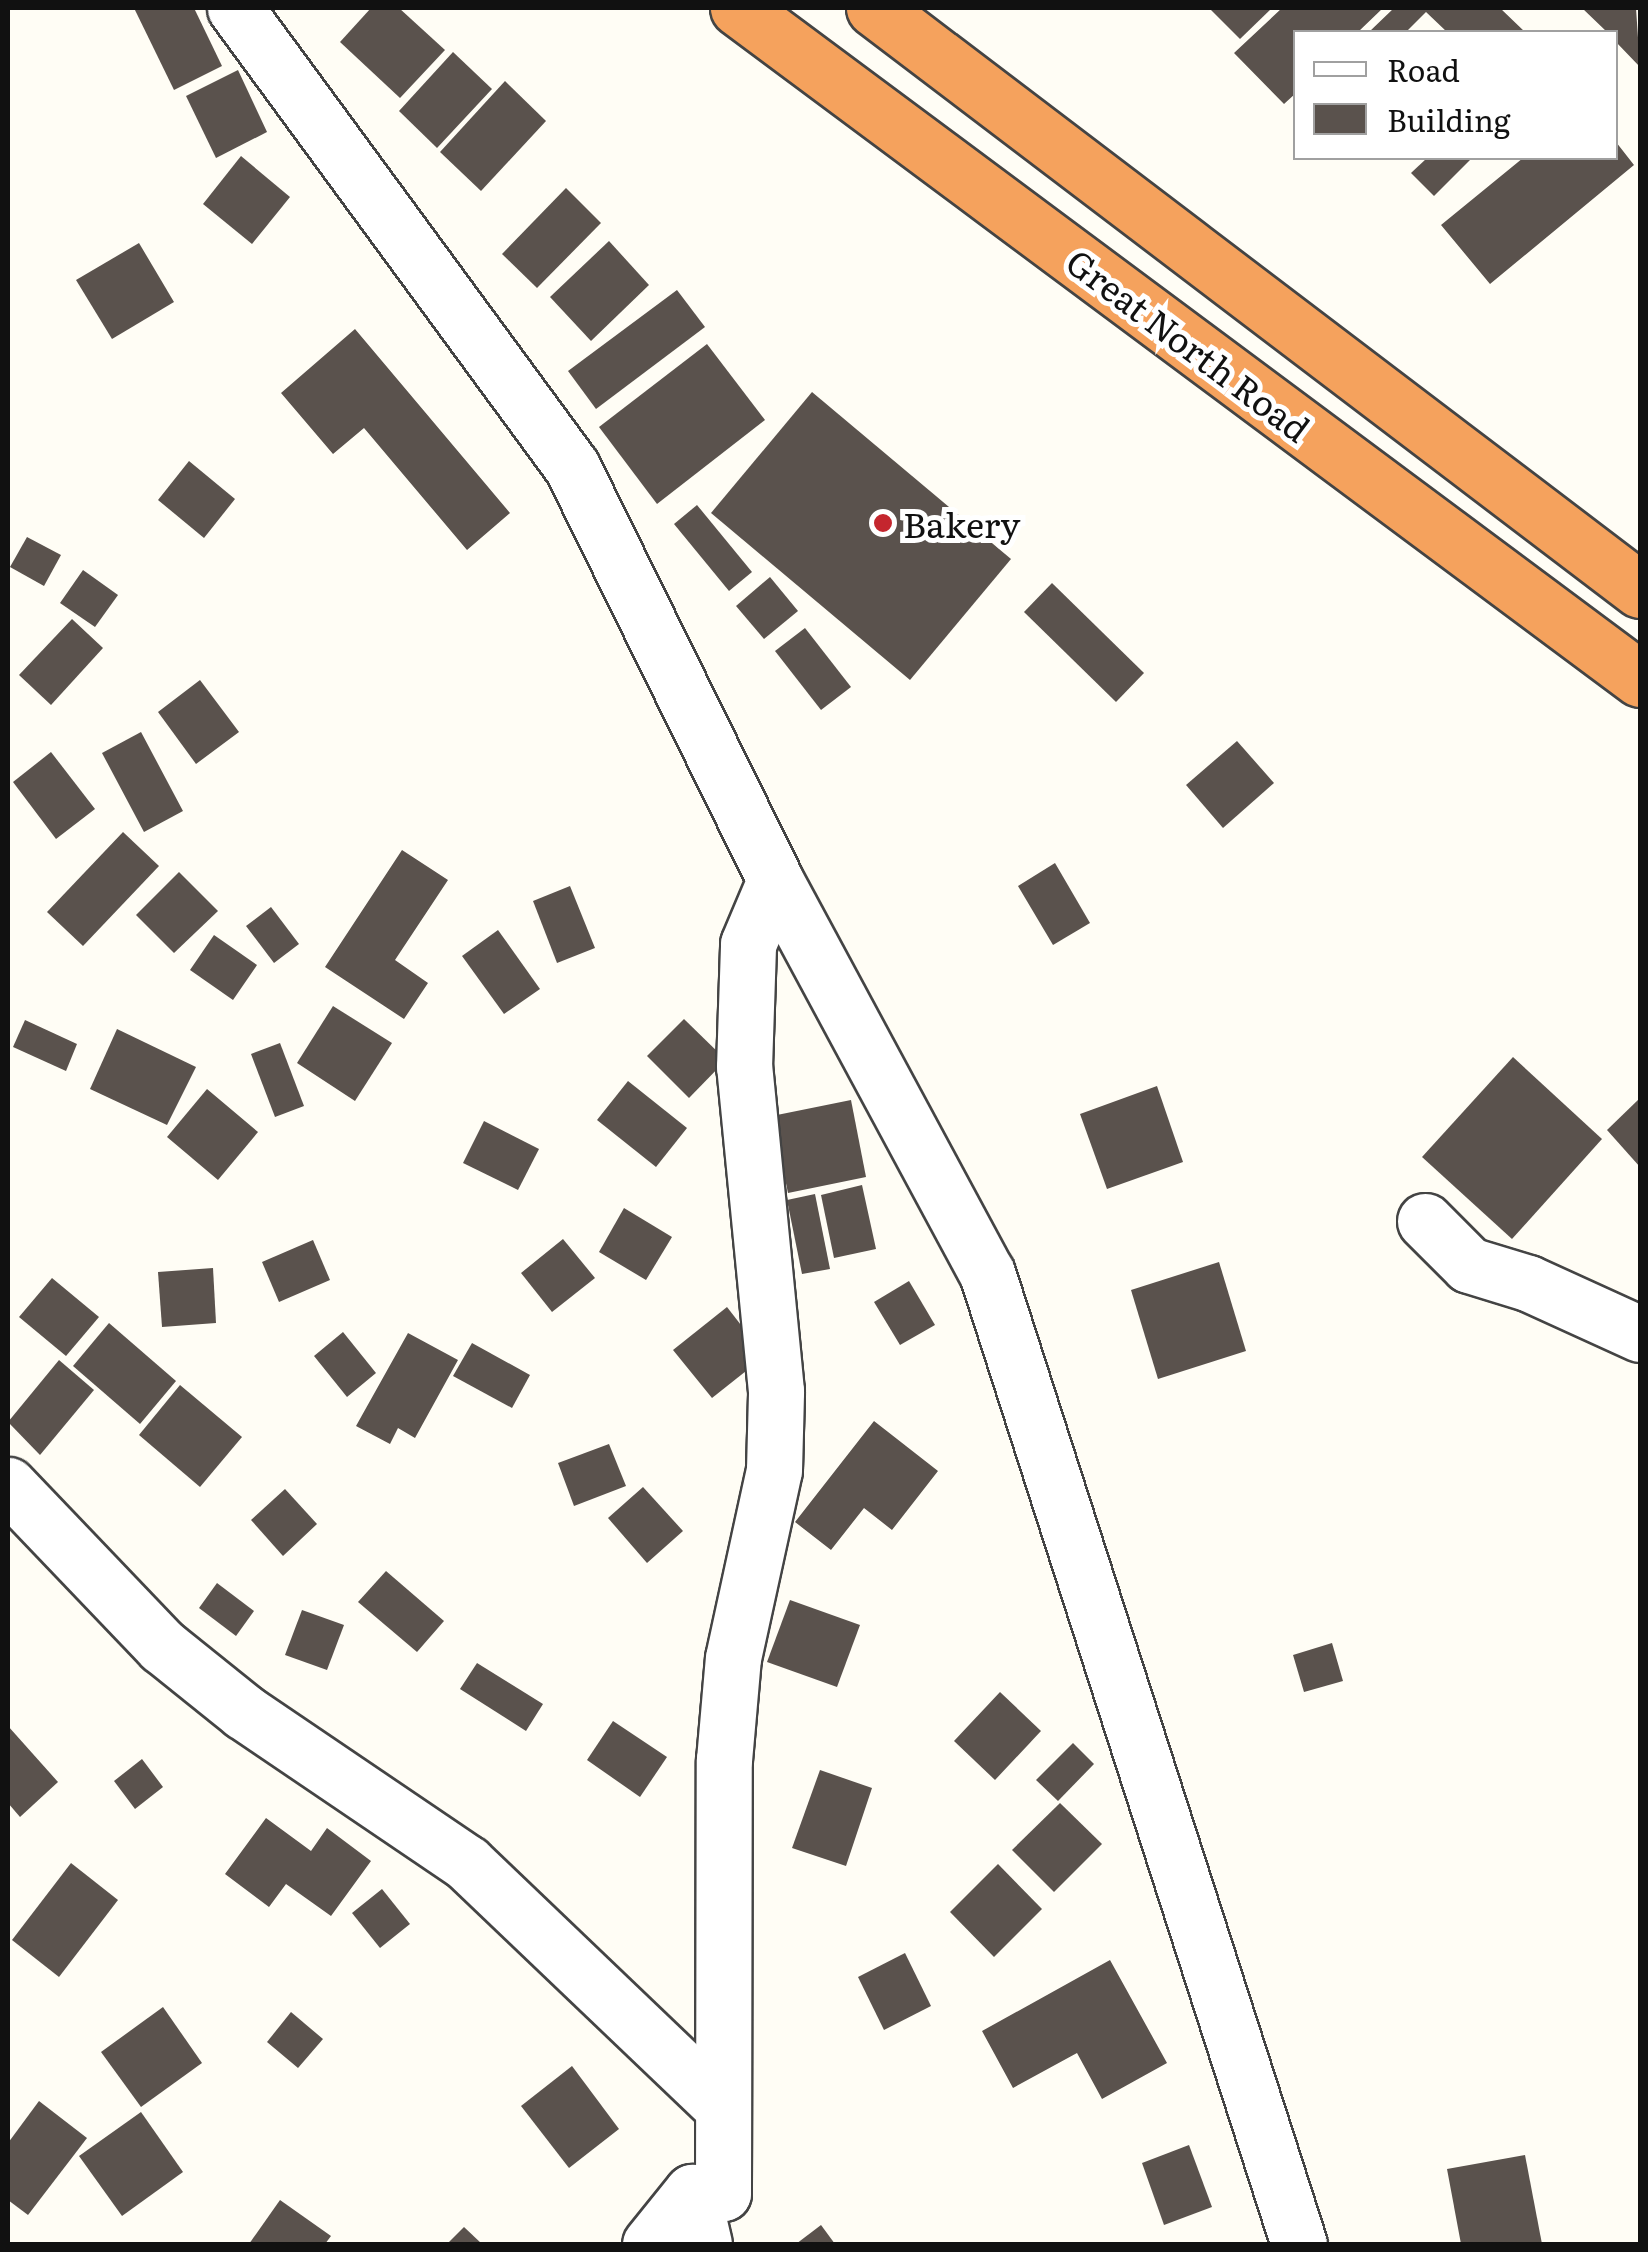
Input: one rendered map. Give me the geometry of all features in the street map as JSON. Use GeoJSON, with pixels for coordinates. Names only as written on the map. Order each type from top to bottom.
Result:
{"type":"FeatureCollection","features":[{"type":"Feature","properties":{"kind":"highway","name":"Great North Road"},"geometry":{"type":"LineString","coordinates":[[738,8],[1640,679]]}},
{"type":"Feature","properties":{"kind":"highway"},"geometry":{"type":"LineString","coordinates":[[874,8],[1640,590]]}},
{"type":"Feature","properties":{"kind":"street"},"geometry":{"type":"LineString","coordinates":[[235,8],[572,467],[776,880],[987,1274],[1299,2244]]}},
{"type":"Feature","properties":{"kind":"street"},"geometry":{"type":"LineString","coordinates":[[692,2192],[722,2193],[724,1760],[733,1658],[774,1470],[776,1390],[744,1067],[748,944],[776,880]]}},
{"type":"Feature","properties":{"kind":"street"},"geometry":{"type":"LineString","coordinates":[[1425,1221],[1469,1265],[1528,1283],[1640,1334]]}},
{"type":"Feature","properties":{"kind":"street"},"geometry":{"type":"LineString","coordinates":[[8,1485],[162,1646],[244,1712],[467,1863],[721,2106]]}},
{"type":"Feature","properties":{"kind":"street"},"geometry":{"type":"LineString","coordinates":[[650,2244],[692,2192]]}},
{"type":"Feature","properties":{"kind":"street"},"geometry":{"type":"LineString","coordinates":[[692,2192],[704,2244]]}},
{"type":"Feature","properties":{"kind":"building"},"geometry":{"type":"Polygon","coordinates":[[[134,8],[194,8],[222,66],[174,90],[134,8]]]}},
{"type":"Feature","properties":{"kind":"building"},"geometry":{"type":"Polygon","coordinates":[[[371,8],[399,8],[445,50],[400,98],[340,42],[371,8]]]}},
{"type":"Feature","properties":{"kind":"building"},"geometry":{"type":"Polygon","coordinates":[[[1209,8],[1272,8],[1240,39],[1209,8]]]}},
{"type":"Feature","properties":{"kind":"building"},"geometry":{"type":"Polygon","coordinates":[[[1282,8],[1383,8],[1360,30],[1293,30],[1293,96],[1284,104],[1234,53],[1282,8]]]}},
{"type":"Feature","properties":{"kind":"building"},"geometry":{"type":"Polygon","coordinates":[[[1394,8],[1500,8],[1523,30],[1445,30],[1426,12],[1408,30],[1371,30],[1394,8]]]}},
{"type":"Feature","properties":{"kind":"building"},"geometry":{"type":"Polygon","coordinates":[[[1582,8],[1636,8],[1640,67],[1618,44],[1618,30],[1605,30],[1582,8]]]}},
{"type":"Feature","properties":{"kind":"building"},"geometry":{"type":"Polygon","coordinates":[[[453,52],[492,89],[437,148],[399,111],[453,52]]]}},
{"type":"Feature","properties":{"kind":"building"},"geometry":{"type":"Polygon","coordinates":[[[238,70],[267,132],[216,158],[186,96],[238,70]]]}},
{"type":"Feature","properties":{"kind":"building"},"geometry":{"type":"Polygon","coordinates":[[[505,81],[546,121],[481,191],[440,152],[505,81]]]}},
{"type":"Feature","properties":{"kind":"building"},"geometry":{"type":"Polygon","coordinates":[[[1618,145],[1634,165],[1490,284],[1441,225],[1521,160],[1618,160],[1618,145]]]}},
{"type":"Feature","properties":{"kind":"building"},"geometry":{"type":"Polygon","coordinates":[[[241,156],[290,197],[252,244],[203,204],[241,156]]]}},
{"type":"Feature","properties":{"kind":"building"},"geometry":{"type":"Polygon","coordinates":[[[1425,160],[1470,160],[1434,196],[1411,173],[1425,160]]]}},
{"type":"Feature","properties":{"kind":"building"},"geometry":{"type":"Polygon","coordinates":[[[566,188],[601,223],[537,288],[502,254],[566,188]]]}},
{"type":"Feature","properties":{"kind":"building"},"geometry":{"type":"Polygon","coordinates":[[[609,241],[649,285],[591,341],[550,297],[609,241]]]}},
{"type":"Feature","properties":{"kind":"building"},"geometry":{"type":"Polygon","coordinates":[[[139,243],[174,302],[112,339],[76,280],[139,243]]]}},
{"type":"Feature","properties":{"kind":"building"},"geometry":{"type":"Polygon","coordinates":[[[677,290],[705,327],[596,409],[568,371],[677,290]]]}},
{"type":"Feature","properties":{"kind":"building"},"geometry":{"type":"Polygon","coordinates":[[[355,329],[510,513],[467,550],[364,428],[333,454],[281,393],[355,329]]]}},
{"type":"Feature","properties":{"kind":"building"},"geometry":{"type":"Polygon","coordinates":[[[707,344],[765,420],[657,504],[599,427],[707,344]]]}},
{"type":"Feature","properties":{"kind":"building"},"geometry":{"type":"Polygon","coordinates":[[[812,392],[1011,559],[910,680],[711,513],[812,392]]]}},
{"type":"Feature","properties":{"kind":"building"},"geometry":{"type":"Polygon","coordinates":[[[189,461],[235,499],[204,538],[158,500],[189,461]]]}},
{"type":"Feature","properties":{"kind":"building"},"geometry":{"type":"Polygon","coordinates":[[[697,505],[752,572],[729,591],[674,524],[697,505]]]}},
{"type":"Feature","properties":{"kind":"building"},"geometry":{"type":"Polygon","coordinates":[[[27,537],[61,555],[44,586],[10,567],[27,537]]]}},
{"type":"Feature","properties":{"kind":"building"},"geometry":{"type":"Polygon","coordinates":[[[83,570],[118,595],[95,627],[60,603],[83,570]]]}},
{"type":"Feature","properties":{"kind":"building"},"geometry":{"type":"Polygon","coordinates":[[[770,577],[798,611],[764,639],[736,606],[770,577]]]}},
{"type":"Feature","properties":{"kind":"building"},"geometry":{"type":"Polygon","coordinates":[[[1052,583],[1144,673],[1116,702],[1024,612],[1052,583]]]}},
{"type":"Feature","properties":{"kind":"building"},"geometry":{"type":"Polygon","coordinates":[[[72,619],[103,648],[51,705],[19,675],[72,619]]]}},
{"type":"Feature","properties":{"kind":"building"},"geometry":{"type":"Polygon","coordinates":[[[805,628],[851,687],[821,710],[775,651],[805,628]]]}},
{"type":"Feature","properties":{"kind":"building"},"geometry":{"type":"Polygon","coordinates":[[[200,680],[239,732],[196,764],[158,712],[200,680]]]}},
{"type":"Feature","properties":{"kind":"building"},"geometry":{"type":"Polygon","coordinates":[[[141,732],[183,811],[144,832],[102,753],[141,732]]]}},
{"type":"Feature","properties":{"kind":"building"},"geometry":{"type":"Polygon","coordinates":[[[1237,741],[1274,783],[1223,828],[1186,785],[1237,741]]]}},
{"type":"Feature","properties":{"kind":"building"},"geometry":{"type":"Polygon","coordinates":[[[51,752],[95,809],[56,839],[13,782],[51,752]]]}},
{"type":"Feature","properties":{"kind":"building"},"geometry":{"type":"Polygon","coordinates":[[[123,832],[159,866],[83,946],[47,912],[123,832]]]}},
{"type":"Feature","properties":{"kind":"building"},"geometry":{"type":"Polygon","coordinates":[[[402,850],[448,880],[395,960],[428,983],[404,1019],[325,967],[402,850]]]}},
{"type":"Feature","properties":{"kind":"building"},"geometry":{"type":"Polygon","coordinates":[[[1055,863],[1090,923],[1053,945],[1018,886],[1055,863]]]}},
{"type":"Feature","properties":{"kind":"building"},"geometry":{"type":"Polygon","coordinates":[[[179,872],[218,911],[174,953],[136,915],[179,872]]]}},
{"type":"Feature","properties":{"kind":"building"},"geometry":{"type":"Polygon","coordinates":[[[570,886],[595,948],[557,963],[533,901],[570,886]]]}},
{"type":"Feature","properties":{"kind":"building"},"geometry":{"type":"Polygon","coordinates":[[[271,907],[299,944],[274,963],[246,926],[271,907]]]}},
{"type":"Feature","properties":{"kind":"building"},"geometry":{"type":"Polygon","coordinates":[[[498,930],[540,989],[504,1014],[462,956],[498,930]]]}},
{"type":"Feature","properties":{"kind":"building"},"geometry":{"type":"Polygon","coordinates":[[[214,935],[257,965],[233,1000],[190,970],[214,935]]]}},
{"type":"Feature","properties":{"kind":"building"},"geometry":{"type":"Polygon","coordinates":[[[333,1006],[392,1043],[355,1101],[297,1063],[333,1006]]]}},
{"type":"Feature","properties":{"kind":"building"},"geometry":{"type":"Polygon","coordinates":[[[684,1019],[726,1060],[689,1098],[647,1056],[684,1019]]]}},
{"type":"Feature","properties":{"kind":"building"},"geometry":{"type":"Polygon","coordinates":[[[25,1020],[77,1044],[66,1071],[13,1047],[25,1020]]]}},
{"type":"Feature","properties":{"kind":"building"},"geometry":{"type":"Polygon","coordinates":[[[117,1029],[196,1067],[167,1125],[90,1089],[117,1029]]]}},
{"type":"Feature","properties":{"kind":"building"},"geometry":{"type":"Polygon","coordinates":[[[280,1043],[304,1106],[275,1117],[251,1054],[280,1043]]]}},
{"type":"Feature","properties":{"kind":"building"},"geometry":{"type":"Polygon","coordinates":[[[1513,1057],[1602,1139],[1512,1239],[1422,1157],[1513,1057]]]}},
{"type":"Feature","properties":{"kind":"building"},"geometry":{"type":"Polygon","coordinates":[[[628,1081],[687,1128],[656,1167],[597,1120],[628,1081]]]}},
{"type":"Feature","properties":{"kind":"building"},"geometry":{"type":"Polygon","coordinates":[[[1157,1086],[1183,1162],[1107,1189],[1080,1114],[1157,1086]]]}},
{"type":"Feature","properties":{"kind":"building"},"geometry":{"type":"Polygon","coordinates":[[[207,1089],[258,1132],[218,1180],[167,1137],[207,1089]]]}},
{"type":"Feature","properties":{"kind":"building"},"geometry":{"type":"Polygon","coordinates":[[[1640,1098],[1640,1167],[1607,1130],[1640,1098]]]}},
{"type":"Feature","properties":{"kind":"building"},"geometry":{"type":"Polygon","coordinates":[[[851,1100],[866,1177],[788,1193],[772,1116],[851,1100]]]}},
{"type":"Feature","properties":{"kind":"building"},"geometry":{"type":"Polygon","coordinates":[[[484,1121],[539,1149],[518,1190],[463,1163],[484,1121]]]}},
{"type":"Feature","properties":{"kind":"building"},"geometry":{"type":"Polygon","coordinates":[[[862,1185],[876,1249],[834,1258],[821,1195],[862,1185]]]}},
{"type":"Feature","properties":{"kind":"building"},"geometry":{"type":"Polygon","coordinates":[[[815,1194],[830,1269],[802,1274],[787,1200],[815,1194]]]}},
{"type":"Feature","properties":{"kind":"building"},"geometry":{"type":"Polygon","coordinates":[[[624,1208],[672,1237],[646,1280],[599,1252],[624,1208]]]}},
{"type":"Feature","properties":{"kind":"building"},"geometry":{"type":"Polygon","coordinates":[[[563,1239],[595,1278],[552,1312],[521,1273],[563,1239]]]}},
{"type":"Feature","properties":{"kind":"building"},"geometry":{"type":"Polygon","coordinates":[[[313,1240],[330,1280],[279,1302],[262,1262],[313,1240]]]}},
{"type":"Feature","properties":{"kind":"building"},"geometry":{"type":"Polygon","coordinates":[[[1219,1262],[1246,1351],[1158,1379],[1131,1290],[1219,1262]]]}},
{"type":"Feature","properties":{"kind":"building"},"geometry":{"type":"Polygon","coordinates":[[[213,1268],[216,1323],[162,1327],[158,1272],[213,1268]]]}},
{"type":"Feature","properties":{"kind":"building"},"geometry":{"type":"Polygon","coordinates":[[[52,1278],[99,1317],[66,1356],[19,1317],[52,1278]]]}},
{"type":"Feature","properties":{"kind":"building"},"geometry":{"type":"Polygon","coordinates":[[[909,1281],[935,1325],[900,1345],[874,1302],[909,1281]]]}},
{"type":"Feature","properties":{"kind":"building"},"geometry":{"type":"Polygon","coordinates":[[[727,1307],[765,1356],[712,1398],[673,1350],[727,1307]]]}},
{"type":"Feature","properties":{"kind":"building"},"geometry":{"type":"Polygon","coordinates":[[[109,1323],[176,1381],[140,1424],[73,1366],[109,1323]]]}},
{"type":"Feature","properties":{"kind":"building"},"geometry":{"type":"Polygon","coordinates":[[[343,1332],[376,1373],[347,1397],[314,1356],[343,1332]]]}},
{"type":"Feature","properties":{"kind":"building"},"geometry":{"type":"Polygon","coordinates":[[[408,1333],[458,1360],[415,1438],[398,1428],[390,1444],[356,1426],[408,1333]]]}},
{"type":"Feature","properties":{"kind":"building"},"geometry":{"type":"Polygon","coordinates":[[[472,1343],[530,1375],[512,1408],[453,1376],[472,1343]]]}},
{"type":"Feature","properties":{"kind":"building"},"geometry":{"type":"Polygon","coordinates":[[[59,1360],[94,1390],[40,1455],[8,1422],[59,1360]]]}},
{"type":"Feature","properties":{"kind":"building"},"geometry":{"type":"Polygon","coordinates":[[[180,1385],[242,1437],[200,1487],[139,1435],[180,1385]]]}},
{"type":"Feature","properties":{"kind":"building"},"geometry":{"type":"Polygon","coordinates":[[[874,1421],[938,1471],[892,1530],[864,1508],[831,1550],[795,1522],[874,1421]]]}},
{"type":"Feature","properties":{"kind":"building"},"geometry":{"type":"Polygon","coordinates":[[[609,1444],[626,1486],[574,1506],[558,1463],[609,1444]]]}},
{"type":"Feature","properties":{"kind":"building"},"geometry":{"type":"Polygon","coordinates":[[[643,1487],[683,1531],[647,1563],[608,1518],[643,1487]]]}},
{"type":"Feature","properties":{"kind":"building"},"geometry":{"type":"Polygon","coordinates":[[[285,1489],[317,1524],[283,1556],[251,1520],[285,1489]]]}},
{"type":"Feature","properties":{"kind":"building"},"geometry":{"type":"Polygon","coordinates":[[[386,1571],[444,1621],[417,1652],[358,1602],[386,1571]]]}},
{"type":"Feature","properties":{"kind":"building"},"geometry":{"type":"Polygon","coordinates":[[[217,1583],[254,1611],[236,1636],[199,1608],[217,1583]]]}},
{"type":"Feature","properties":{"kind":"building"},"geometry":{"type":"Polygon","coordinates":[[[790,1600],[860,1625],[837,1687],[767,1662],[790,1600]]]}},
{"type":"Feature","properties":{"kind":"building"},"geometry":{"type":"Polygon","coordinates":[[[302,1610],[344,1625],[327,1670],[285,1655],[302,1610]]]}},
{"type":"Feature","properties":{"kind":"building"},"geometry":{"type":"Polygon","coordinates":[[[1332,1643],[1343,1681],[1304,1692],[1293,1655],[1332,1643]]]}},
{"type":"Feature","properties":{"kind":"building"},"geometry":{"type":"Polygon","coordinates":[[[477,1663],[543,1704],[526,1731],[460,1689],[477,1663]]]}},
{"type":"Feature","properties":{"kind":"building"},"geometry":{"type":"Polygon","coordinates":[[[1000,1692],[1041,1731],[995,1780],[954,1741],[1000,1692]]]}},
{"type":"Feature","properties":{"kind":"building"},"geometry":{"type":"Polygon","coordinates":[[[613,1721],[667,1757],[640,1797],[587,1760],[613,1721]]]}},
{"type":"Feature","properties":{"kind":"building"},"geometry":{"type":"Polygon","coordinates":[[[8,1726],[58,1782],[20,1817],[8,1803],[8,1726]]]}},
{"type":"Feature","properties":{"kind":"building"},"geometry":{"type":"Polygon","coordinates":[[[1073,1743],[1094,1764],[1058,1801],[1036,1780],[1073,1743]]]}},
{"type":"Feature","properties":{"kind":"building"},"geometry":{"type":"Polygon","coordinates":[[[142,1759],[163,1787],[135,1809],[114,1781],[142,1759]]]}},
{"type":"Feature","properties":{"kind":"building"},"geometry":{"type":"Polygon","coordinates":[[[820,1770],[872,1788],[846,1866],[792,1848],[820,1770]]]}},
{"type":"Feature","properties":{"kind":"building"},"geometry":{"type":"Polygon","coordinates":[[[1060,1803],[1102,1844],[1054,1892],[1012,1850],[1060,1803]]]}},
{"type":"Feature","properties":{"kind":"building"},"geometry":{"type":"Polygon","coordinates":[[[266,1818],[311,1851],[327,1828],[371,1861],[331,1916],[286,1884],[269,1907],[225,1874],[266,1818]]]}},
{"type":"Feature","properties":{"kind":"building"},"geometry":{"type":"Polygon","coordinates":[[[71,1863],[118,1900],[59,1977],[12,1940],[71,1863]]]}},
{"type":"Feature","properties":{"kind":"building"},"geometry":{"type":"Polygon","coordinates":[[[998,1864],[1042,1909],[994,1957],[950,1912],[998,1864]]]}},
{"type":"Feature","properties":{"kind":"building"},"geometry":{"type":"Polygon","coordinates":[[[382,1889],[410,1924],[380,1948],[352,1913],[382,1889]]]}},
{"type":"Feature","properties":{"kind":"building"},"geometry":{"type":"Polygon","coordinates":[[[905,1953],[931,2006],[884,2030],[858,1977],[905,1953]]]}},
{"type":"Feature","properties":{"kind":"building"},"geometry":{"type":"Polygon","coordinates":[[[1110,1960],[1167,2063],[1102,2099],[1077,2053],[1013,2088],[982,2031],[1110,1960]]]}},
{"type":"Feature","properties":{"kind":"building"},"geometry":{"type":"Polygon","coordinates":[[[163,2007],[202,2063],[141,2107],[101,2052],[163,2007]]]}},
{"type":"Feature","properties":{"kind":"building"},"geometry":{"type":"Polygon","coordinates":[[[291,2012],[323,2039],[298,2068],[267,2042],[291,2012]]]}},
{"type":"Feature","properties":{"kind":"building"},"geometry":{"type":"Polygon","coordinates":[[[572,2066],[619,2129],[569,2168],[521,2106],[572,2066]]]}},
{"type":"Feature","properties":{"kind":"building"},"geometry":{"type":"Polygon","coordinates":[[[39,2101],[87,2138],[28,2215],[8,2200],[8,2143],[39,2101]]]}},
{"type":"Feature","properties":{"kind":"building"},"geometry":{"type":"Polygon","coordinates":[[[141,2112],[183,2172],[122,2216],[79,2156],[141,2112]]]}},
{"type":"Feature","properties":{"kind":"building"},"geometry":{"type":"Polygon","coordinates":[[[1189,2145],[1212,2207],[1164,2225],[1142,2163],[1189,2145]]]}},
{"type":"Feature","properties":{"kind":"building"},"geometry":{"type":"Polygon","coordinates":[[[1525,2155],[1542,2244],[1461,2244],[1447,2169],[1525,2155]]]}},
{"type":"Feature","properties":{"kind":"building"},"geometry":{"type":"Polygon","coordinates":[[[280,2200],[331,2236],[325,2244],[249,2244],[280,2200]]]}},
{"type":"Feature","properties":{"kind":"building"},"geometry":{"type":"Polygon","coordinates":[[[821,2225],[835,2244],[796,2244],[821,2225]]]}},
{"type":"Feature","properties":{"kind":"building"},"geometry":{"type":"Polygon","coordinates":[[[464,2227],[482,2244],[447,2244],[464,2227]]]}},
{"type":"Feature","properties":{"kind":"place","name":"Bakery"},"geometry":{"type":"Point","coordinates":[883,523]}}]}
